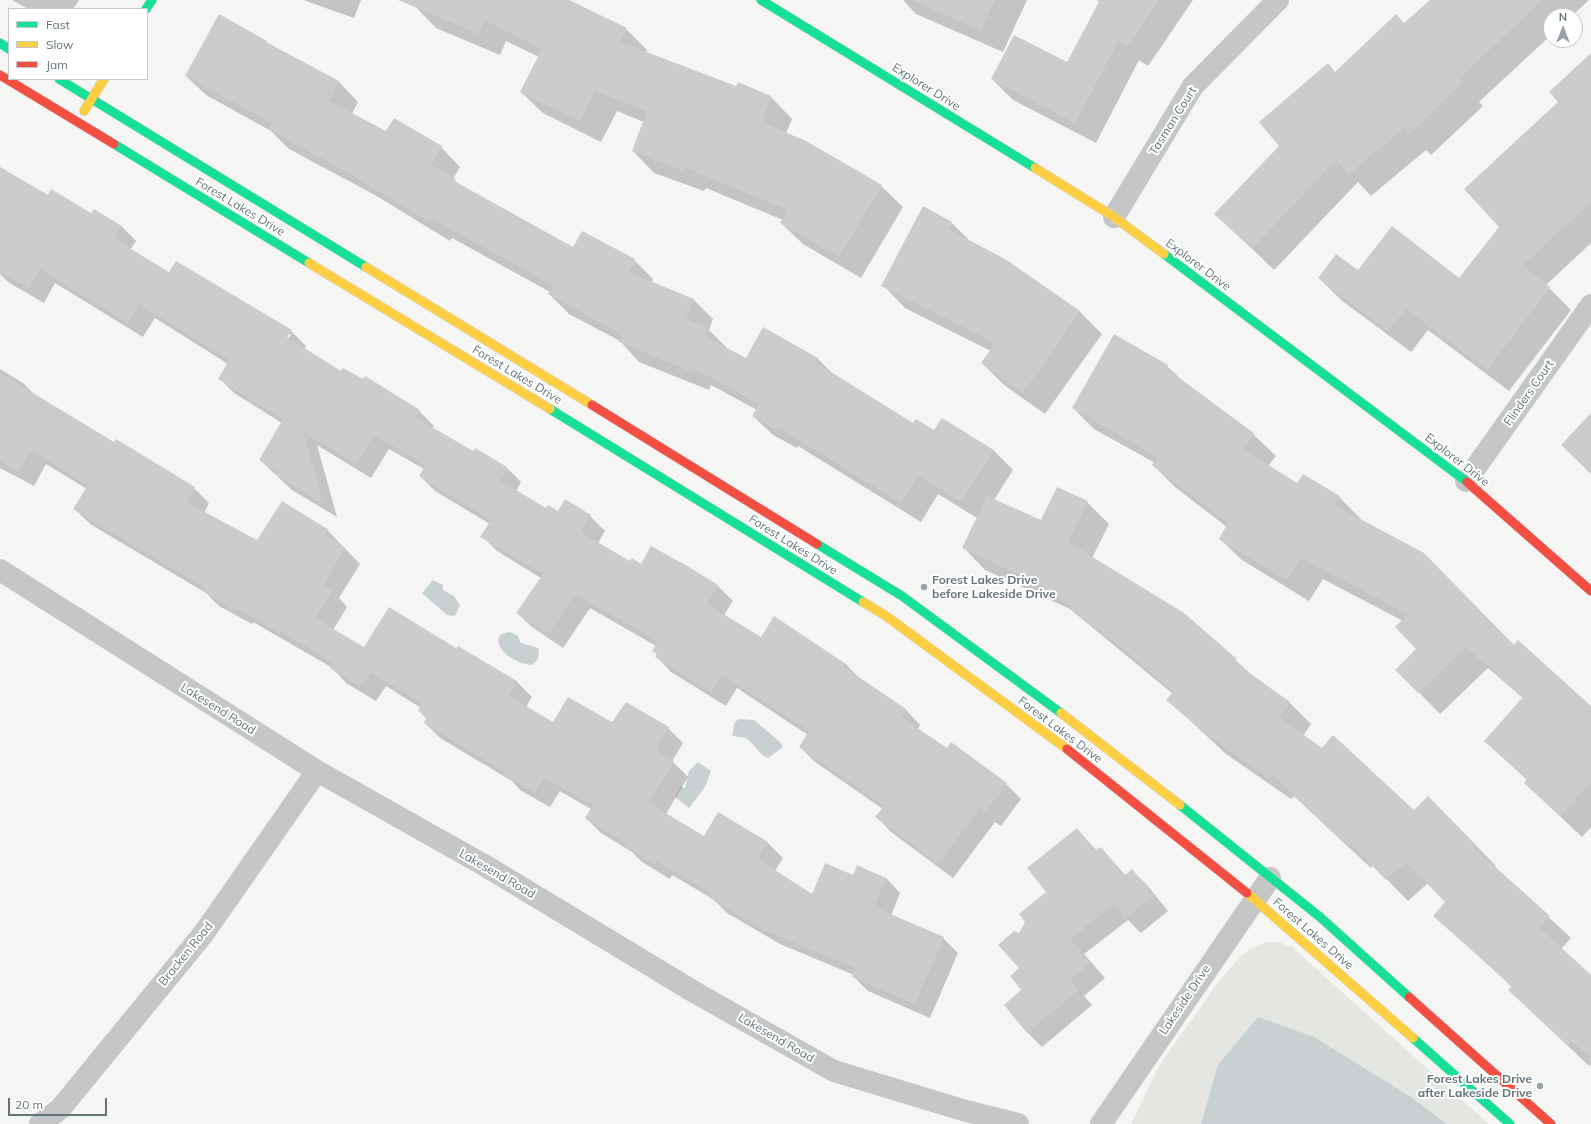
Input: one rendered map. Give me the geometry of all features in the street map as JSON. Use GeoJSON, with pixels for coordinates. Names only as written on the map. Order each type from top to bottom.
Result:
{"type":"FeatureCollection","features":[{"type":"Feature","properties":{"kind":"main road","name":"Explorer Drive"},"geometry":{"type":"LineString","coordinates":[[761,0],[1114,217],[1466,481],[1591,591]]}},
{"type":"Feature","properties":{"kind":"main road","name":"Forest Lakes Drive"},"geometry":{"type":"LineString","coordinates":[[8,80],[637,462],[886,616],[1079,758],[1254,898],[1510,1124]]}},
{"type":"Feature","properties":{"kind":"main road","name":"Forest Lakes Drive"},"geometry":{"type":"LineString","coordinates":[[61,80],[633,429],[902,596],[1095,738],[1336,930],[1551,1124]]}},
{"type":"Feature","properties":{"kind":"main road"},"geometry":{"type":"LineString","coordinates":[[78,123],[103,80]]}},
{"type":"Feature","properties":{"kind":"street","name":"Tasman Court"},"geometry":{"type":"LineString","coordinates":[[1114,217],[1193,86],[1278,0]]}},
{"type":"Feature","properties":{"kind":"street","name":"Flinders Court"},"geometry":{"type":"LineString","coordinates":[[1466,481],[1591,305]]}},
{"type":"Feature","properties":{"kind":"street","name":"Lakesend Road"},"geometry":{"type":"LineString","coordinates":[[0,570],[317,771],[484,866],[696,992],[834,1071],[966,1111],[1018,1124]]}},
{"type":"Feature","properties":{"kind":"street","name":"Bracken Road"},"geometry":{"type":"LineString","coordinates":[[40,1124],[60,1109],[204,933],[317,771]]}},
{"type":"Feature","properties":{"kind":"street","name":"Lakeside Drive"},"geometry":{"type":"LineString","coordinates":[[1101,1124],[1254,898],[1270,878]]}},
{"type":"Feature","properties":{"kind":"shaded area"},"geometry":{"type":"Polygon","coordinates":[[[433,580],[443,585],[443,590],[454,596],[460,605],[455,616],[447,615],[422,593],[433,580]]]}},
{"type":"Feature","properties":{"kind":"shaded area"},"geometry":{"type":"Polygon","coordinates":[[[510,632],[518,636],[520,642],[539,649],[538,659],[532,665],[515,660],[506,654],[502,649],[498,639],[501,634],[510,632]]]}},
{"type":"Feature","properties":{"kind":"shaded area"},"geometry":{"type":"Polygon","coordinates":[[[739,719],[754,720],[780,742],[783,747],[768,758],[759,752],[747,739],[732,735],[735,722],[739,719]]]}},
{"type":"Feature","properties":{"kind":"shaded area"},"geometry":{"type":"Polygon","coordinates":[[[698,762],[711,771],[705,787],[689,808],[675,797],[681,786],[685,788],[689,771],[698,762]]]}},
{"type":"Feature","properties":{"kind":"shaded area"},"geometry":{"type":"Polygon","coordinates":[[[1266,942],[1281,942],[1285,946],[1291,946],[1489,1124],[1131,1124],[1159,1066],[1219,981],[1242,955],[1250,949],[1266,942]]]}},
{"type":"Feature","properties":{"kind":"shaded area"},"geometry":{"type":"Polygon","coordinates":[[[1258,1017],[1314,1037],[1411,1097],[1446,1124],[1201,1124],[1218,1065],[1258,1017]]]}},
{"type":"Feature","properties":{"kind":"building"},"geometry":{"type":"Polygon","coordinates":[[[398,0],[569,0],[627,28],[620,42],[736,86],[738,82],[771,96],[761,122],[806,141],[882,185],[839,257],[780,223],[788,210],[684,167],[683,171],[632,151],[647,111],[595,91],[580,121],[520,92],[542,49],[484,20],[479,34],[398,0]]]}},
{"type":"Feature","properties":{"kind":"building"},"geometry":{"type":"Polygon","coordinates":[[[912,0],[995,0],[981,31],[912,0]]]}},
{"type":"Feature","properties":{"kind":"building"},"geometry":{"type":"Polygon","coordinates":[[[1100,0],[1159,0],[1127,46],[1119,40],[1075,123],[991,79],[1014,35],[1067,62],[1100,0]]]}},
{"type":"Feature","properties":{"kind":"building"},"geometry":{"type":"Polygon","coordinates":[[[1430,0],[1543,0],[1458,79],[1462,83],[1409,134],[1404,128],[1349,174],[1336,159],[1252,249],[1214,214],[1279,146],[1259,122],[1328,63],[1335,72],[1396,14],[1404,23],[1430,0]]]}},
{"type":"Feature","properties":{"kind":"building"},"geometry":{"type":"Polygon","coordinates":[[[219,14],[267,41],[266,42],[339,81],[329,101],[386,131],[394,118],[442,146],[431,165],[456,179],[454,181],[573,247],[582,231],[635,259],[628,272],[694,299],[686,319],[708,328],[704,336],[746,358],[763,327],[818,358],[815,362],[913,423],[916,419],[934,430],[942,418],[994,450],[961,502],[918,475],[901,503],[778,427],[777,430],[752,416],[759,404],[692,367],[690,371],[619,342],[622,334],[548,294],[553,285],[432,219],[430,222],[358,178],[268,129],[272,123],[185,76],[219,14]]]}},
{"type":"Feature","properties":{"kind":"building"},"geometry":{"type":"Polygon","coordinates":[[[1591,53],[1591,202],[1522,266],[1550,287],[1487,370],[1406,309],[1388,331],[1318,278],[1336,254],[1358,270],[1392,226],[1459,278],[1499,227],[1464,189],[1558,102],[1549,92],[1591,53]]]}},
{"type":"Feature","properties":{"kind":"building"},"geometry":{"type":"Polygon","coordinates":[[[0,167],[48,195],[51,189],[91,213],[94,209],[122,226],[113,238],[169,272],[176,261],[292,330],[287,337],[341,371],[343,368],[363,379],[365,376],[420,410],[415,417],[473,451],[475,448],[507,467],[499,480],[546,508],[548,505],[558,511],[565,499],[591,515],[580,532],[630,561],[632,558],[641,564],[651,546],[689,567],[718,585],[707,604],[761,637],[774,616],[846,664],[844,667],[906,709],[901,717],[947,748],[951,742],[1007,783],[985,812],[980,808],[938,864],[875,817],[884,806],[799,747],[809,731],[722,674],[711,692],[655,657],[657,654],[652,651],[658,641],[575,594],[548,634],[516,613],[543,574],[480,537],[491,520],[419,476],[426,465],[374,435],[356,464],[303,432],[324,504],[276,475],[278,472],[259,460],[283,419],[218,379],[229,360],[139,304],[128,323],[40,269],[29,288],[0,272],[0,167]]]}},
{"type":"Feature","properties":{"kind":"building"},"geometry":{"type":"Polygon","coordinates":[[[923,206],[952,222],[948,229],[1005,259],[1080,311],[1023,393],[981,363],[995,343],[881,286],[923,206]]]}},
{"type":"Feature","properties":{"kind":"building"},"geometry":{"type":"Polygon","coordinates":[[[1114,334],[1168,365],[1166,368],[1255,434],[1243,449],[1297,483],[1303,474],[1340,496],[1334,505],[1424,553],[1514,645],[1518,640],[1591,706],[1591,783],[1560,816],[1524,783],[1527,779],[1484,741],[1523,697],[1466,647],[1418,693],[1395,670],[1416,649],[1395,627],[1408,614],[1301,558],[1287,580],[1219,539],[1228,523],[1152,465],[1158,457],[1072,408],[1114,334]]]}},
{"type":"Feature","properties":{"kind":"building"},"geometry":{"type":"Polygon","coordinates":[[[0,373],[114,442],[116,439],[195,487],[186,502],[257,540],[282,501],[329,530],[325,535],[345,548],[323,585],[333,591],[315,618],[364,647],[389,607],[456,648],[458,646],[517,681],[509,696],[553,722],[568,697],[612,722],[626,702],[669,727],[655,750],[674,761],[649,803],[704,836],[718,812],[768,842],[758,859],[812,894],[825,863],[853,875],[857,865],[886,878],[874,907],[944,937],[915,1004],[852,977],[856,968],[764,930],[710,898],[713,894],[657,861],[655,864],[626,847],[627,844],[585,818],[593,805],[544,777],[535,793],[504,775],[506,773],[424,723],[427,716],[418,711],[422,704],[371,672],[361,687],[330,668],[333,663],[281,631],[279,633],[238,608],[236,610],[203,591],[205,588],[73,509],[88,485],[31,450],[18,472],[0,460],[0,373]]]}},
{"type":"Feature","properties":{"kind":"building"},"geometry":{"type":"Polygon","coordinates":[[[1591,413],[1591,474],[1561,445],[1591,413]]]}},
{"type":"Feature","properties":{"kind":"building"},"geometry":{"type":"Polygon","coordinates":[[[1057,487],[1088,501],[1068,542],[1184,613],[1237,659],[1234,662],[1290,702],[1279,717],[1322,748],[1333,735],[1414,810],[1428,796],[1475,844],[1472,846],[1550,916],[1540,928],[1591,975],[1591,1057],[1571,1041],[1567,1045],[1508,990],[1512,986],[1433,916],[1445,902],[1406,862],[1386,880],[1351,844],[1348,847],[1272,775],[1269,779],[1204,732],[1166,700],[1173,692],[1119,645],[1118,646],[1047,588],[962,548],[987,496],[1041,520],[1057,487]]]}},
{"type":"Feature","properties":{"kind":"building"},"geometry":{"type":"Polygon","coordinates":[[[1077,828],[1095,851],[1101,847],[1124,876],[1132,869],[1154,896],[1125,918],[1114,904],[1070,939],[1090,963],[1070,980],[1078,990],[1027,1033],[1004,1005],[1021,990],[1010,976],[1019,968],[998,945],[1014,931],[1019,933],[1025,922],[1019,914],[1046,892],[1027,868],[1077,828]]]}},
{"type":"Feature","properties":{"kind":"traffic: fast"},"geometry":{"type":"LineString","coordinates":[[147,8],[152,0]]}},
{"type":"Feature","properties":{"kind":"traffic: fast"},"geometry":{"type":"LineString","coordinates":[[761,0],[1035,168]]}},
{"type":"Feature","properties":{"kind":"traffic: fast"},"geometry":{"type":"LineString","coordinates":[[0,43],[8,48]]}},
{"type":"Feature","properties":{"kind":"traffic: fast"},"geometry":{"type":"LineString","coordinates":[[61,80],[366,267]]}},
{"type":"Feature","properties":{"kind":"traffic: fast"},"geometry":{"type":"LineString","coordinates":[[114,144],[309,263]]}},
{"type":"Feature","properties":{"kind":"traffic: fast"},"geometry":{"type":"LineString","coordinates":[[1164,254],[1467,482]]}},
{"type":"Feature","properties":{"kind":"traffic: fast"},"geometry":{"type":"LineString","coordinates":[[550,409],[863,602]]}},
{"type":"Feature","properties":{"kind":"traffic: fast"},"geometry":{"type":"LineString","coordinates":[[817,544],[902,596],[1061,713]]}},
{"type":"Feature","properties":{"kind":"traffic: fast"},"geometry":{"type":"LineString","coordinates":[[1180,805],[1320,917],[1409,997]]}},
{"type":"Feature","properties":{"kind":"traffic: fast"},"geometry":{"type":"LineString","coordinates":[[1413,1038],[1510,1124]]}},
{"type":"Feature","properties":{"kind":"traffic: slow"},"geometry":{"type":"LineString","coordinates":[[84,111],[103,80]]}},
{"type":"Feature","properties":{"kind":"traffic: slow"},"geometry":{"type":"LineString","coordinates":[[1035,168],[1114,217],[1164,254]]}},
{"type":"Feature","properties":{"kind":"traffic: slow"},"geometry":{"type":"LineString","coordinates":[[309,263],[550,409]]}},
{"type":"Feature","properties":{"kind":"traffic: slow"},"geometry":{"type":"LineString","coordinates":[[366,267],[592,405]]}},
{"type":"Feature","properties":{"kind":"traffic: slow"},"geometry":{"type":"LineString","coordinates":[[863,602],[886,616],[1067,749]]}},
{"type":"Feature","properties":{"kind":"traffic: slow"},"geometry":{"type":"LineString","coordinates":[[1061,713],[1180,805]]}},
{"type":"Feature","properties":{"kind":"traffic: slow"},"geometry":{"type":"LineString","coordinates":[[1247,893],[1413,1038]]}},
{"type":"Feature","properties":{"kind":"traffic: jam"},"geometry":{"type":"LineString","coordinates":[[0,75],[8,80]]}},
{"type":"Feature","properties":{"kind":"traffic: jam"},"geometry":{"type":"LineString","coordinates":[[8,80],[114,144]]}},
{"type":"Feature","properties":{"kind":"traffic: jam"},"geometry":{"type":"LineString","coordinates":[[592,405],[817,544]]}},
{"type":"Feature","properties":{"kind":"traffic: jam"},"geometry":{"type":"LineString","coordinates":[[1467,482],[1591,591]]}},
{"type":"Feature","properties":{"kind":"traffic: jam"},"geometry":{"type":"LineString","coordinates":[[1067,749],[1247,893]]}},
{"type":"Feature","properties":{"kind":"traffic: jam"},"geometry":{"type":"LineString","coordinates":[[1409,997],[1551,1124]]}},
{"type":"Feature","properties":{"kind":"place","name":"Forest Lakes Drive before Lakeside Drive"},"geometry":{"type":"Point","coordinates":[924,587]}},
{"type":"Feature","properties":{"kind":"place","name":"Forest Lakes Drive after Lakeside Drive"},"geometry":{"type":"Point","coordinates":[1540,1086]}}]}
